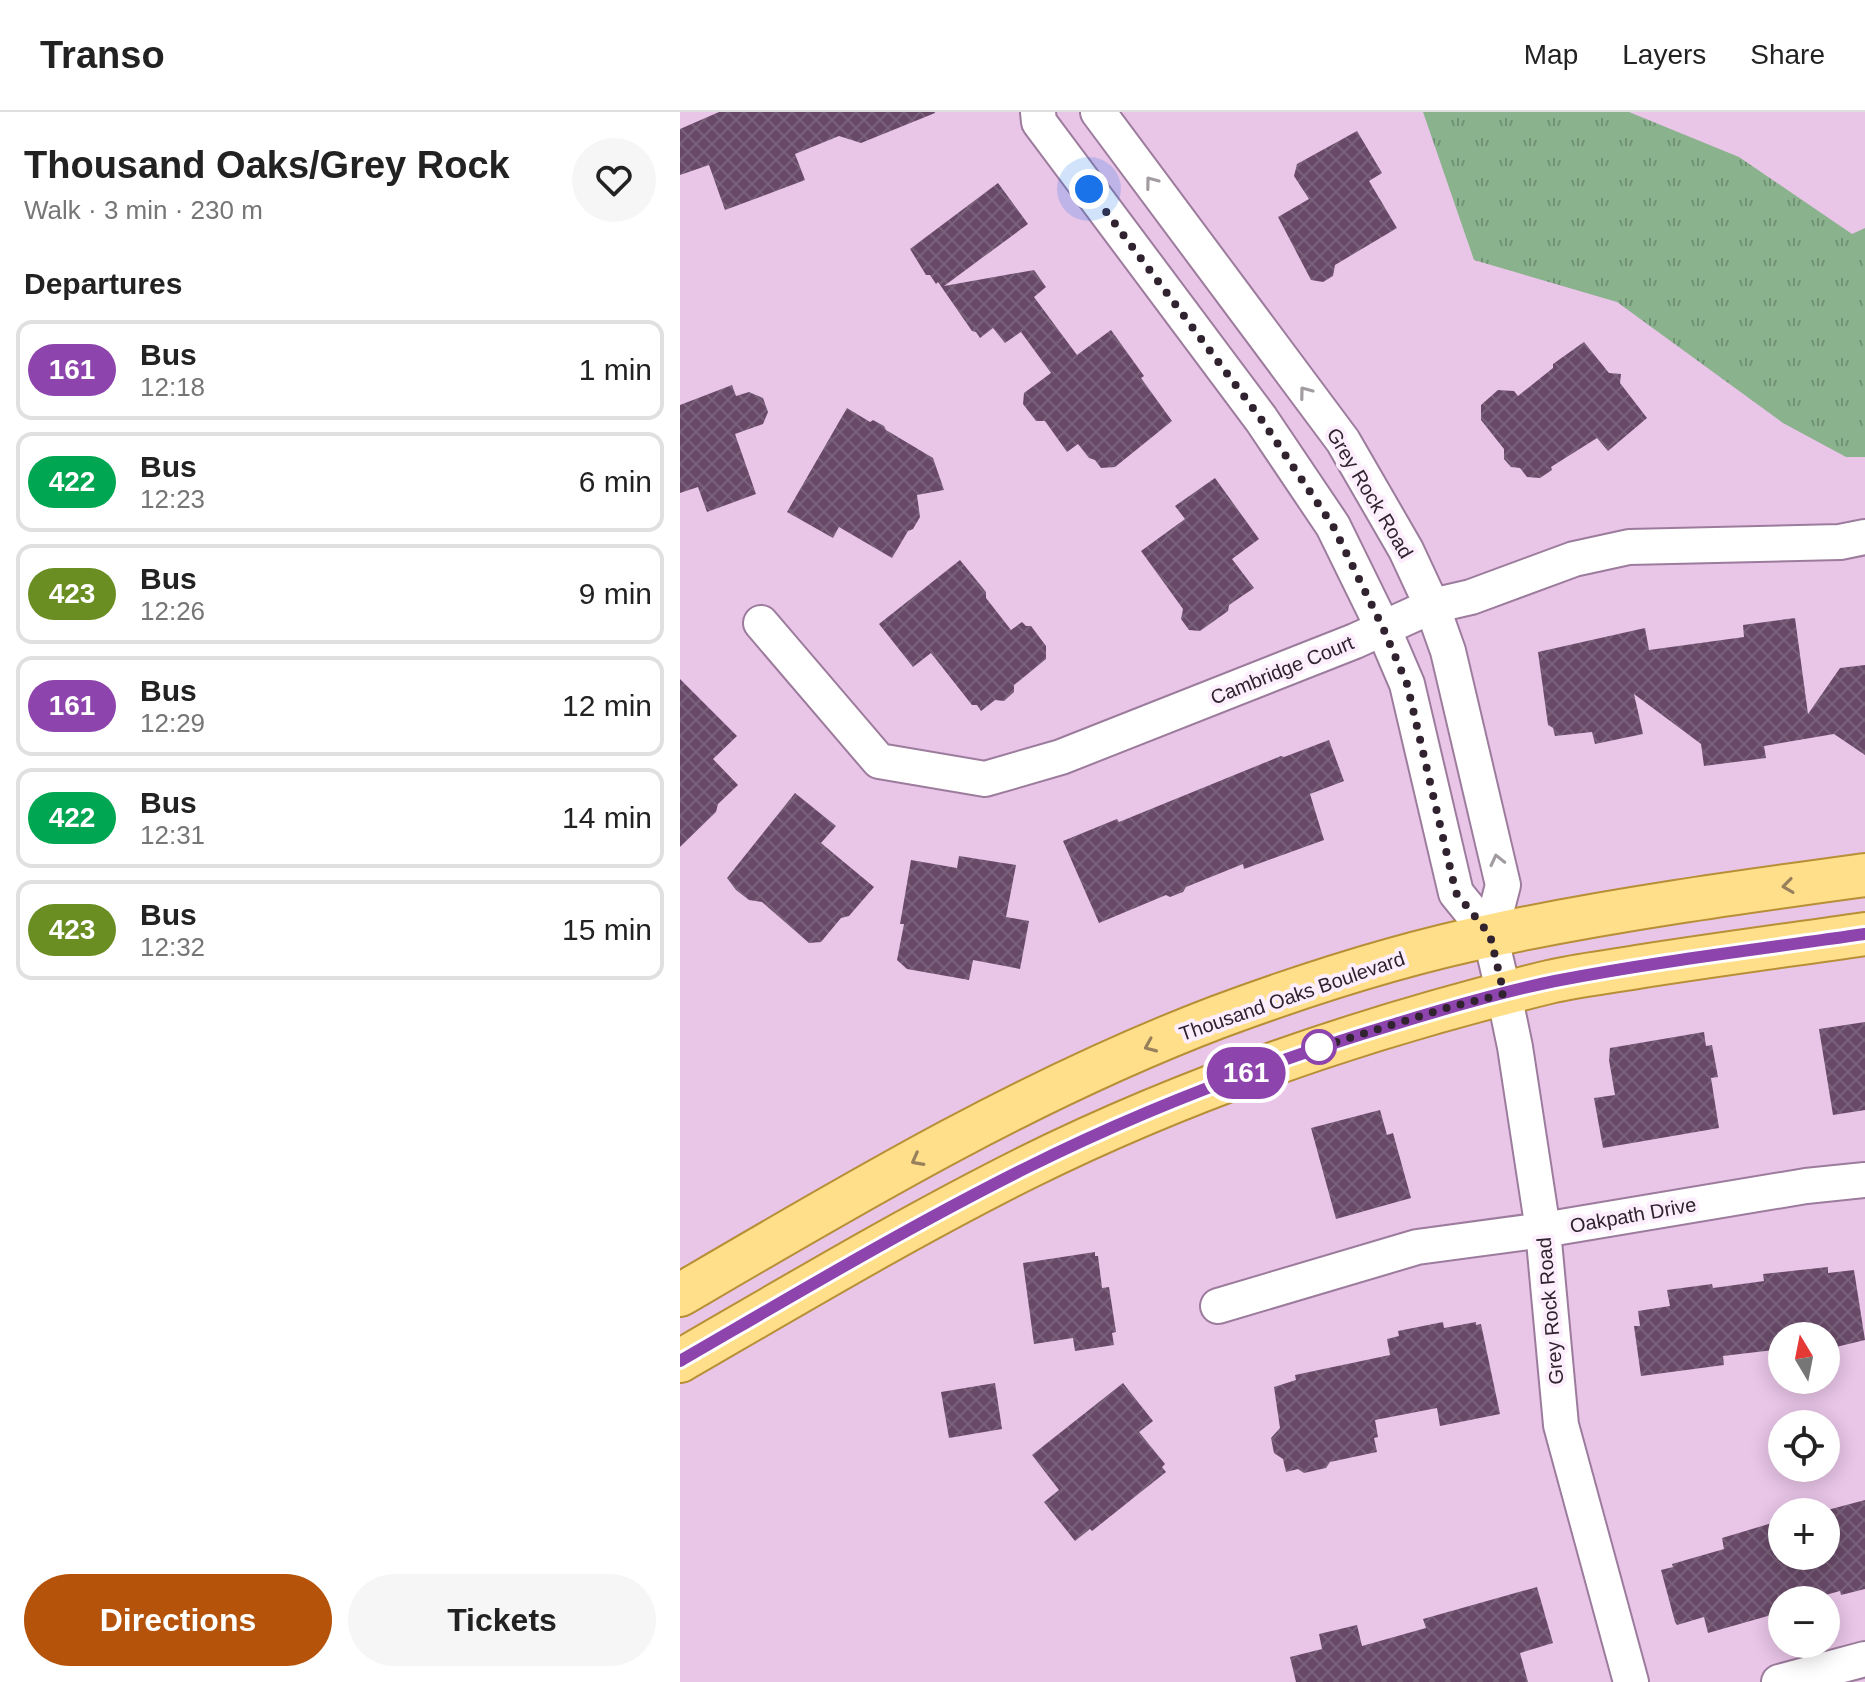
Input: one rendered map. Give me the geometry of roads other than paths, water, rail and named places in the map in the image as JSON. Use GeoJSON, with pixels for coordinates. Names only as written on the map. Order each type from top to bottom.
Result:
{"type":"FeatureCollection","features":[{"type":"Feature","properties":{"kind":"main road","name":"Thousand Oaks Boulevard"},"geometry":{"type":"LineString","coordinates":[[680,1295],[1027,1101],[1219,1017],[1333,978],[1490,935],[1704,897],[1865,875]]}},
{"type":"Feature","properties":{"kind":"main road"},"geometry":{"type":"LineString","coordinates":[[680,1361],[932,1216],[1130,1120],[1230,1079],[1333,1042],[1554,981],[1865,934]]}},
{"type":"Feature","properties":{"kind":"street","name":"Grey Rock Road"},"geometry":{"type":"LineString","coordinates":[[1038,112],[1039,122],[1252,407],[1333,526],[1407,684],[1456,893],[1490,935],[1504,994],[1543,1230],[1561,1425],[1631,1682]]}},
{"type":"Feature","properties":{"kind":"street","name":"Grey Rock Road"},"geometry":{"type":"LineString","coordinates":[[1098,112],[1343,441],[1406,550],[1432,606],[1448,651],[1503,885],[1490,935]]}},
{"type":"Feature","properties":{"kind":"street","name":"Cambridge Court"},"geometry":{"type":"LineString","coordinates":[[761,623],[879,761],[985,779],[1061,757],[1432,606],[1471,597],[1574,559],[1629,547],[1840,542],[1865,537]]}},
{"type":"Feature","properties":{"kind":"street","name":"Oakpath Drive"},"geometry":{"type":"LineString","coordinates":[[1218,1306],[1417,1247],[1543,1230],[1806,1186],[1865,1180]]}},
{"type":"Feature","properties":{"kind":"street"},"geometry":{"type":"LineString","coordinates":[[1779,1682],[1865,1659]]}}]}
